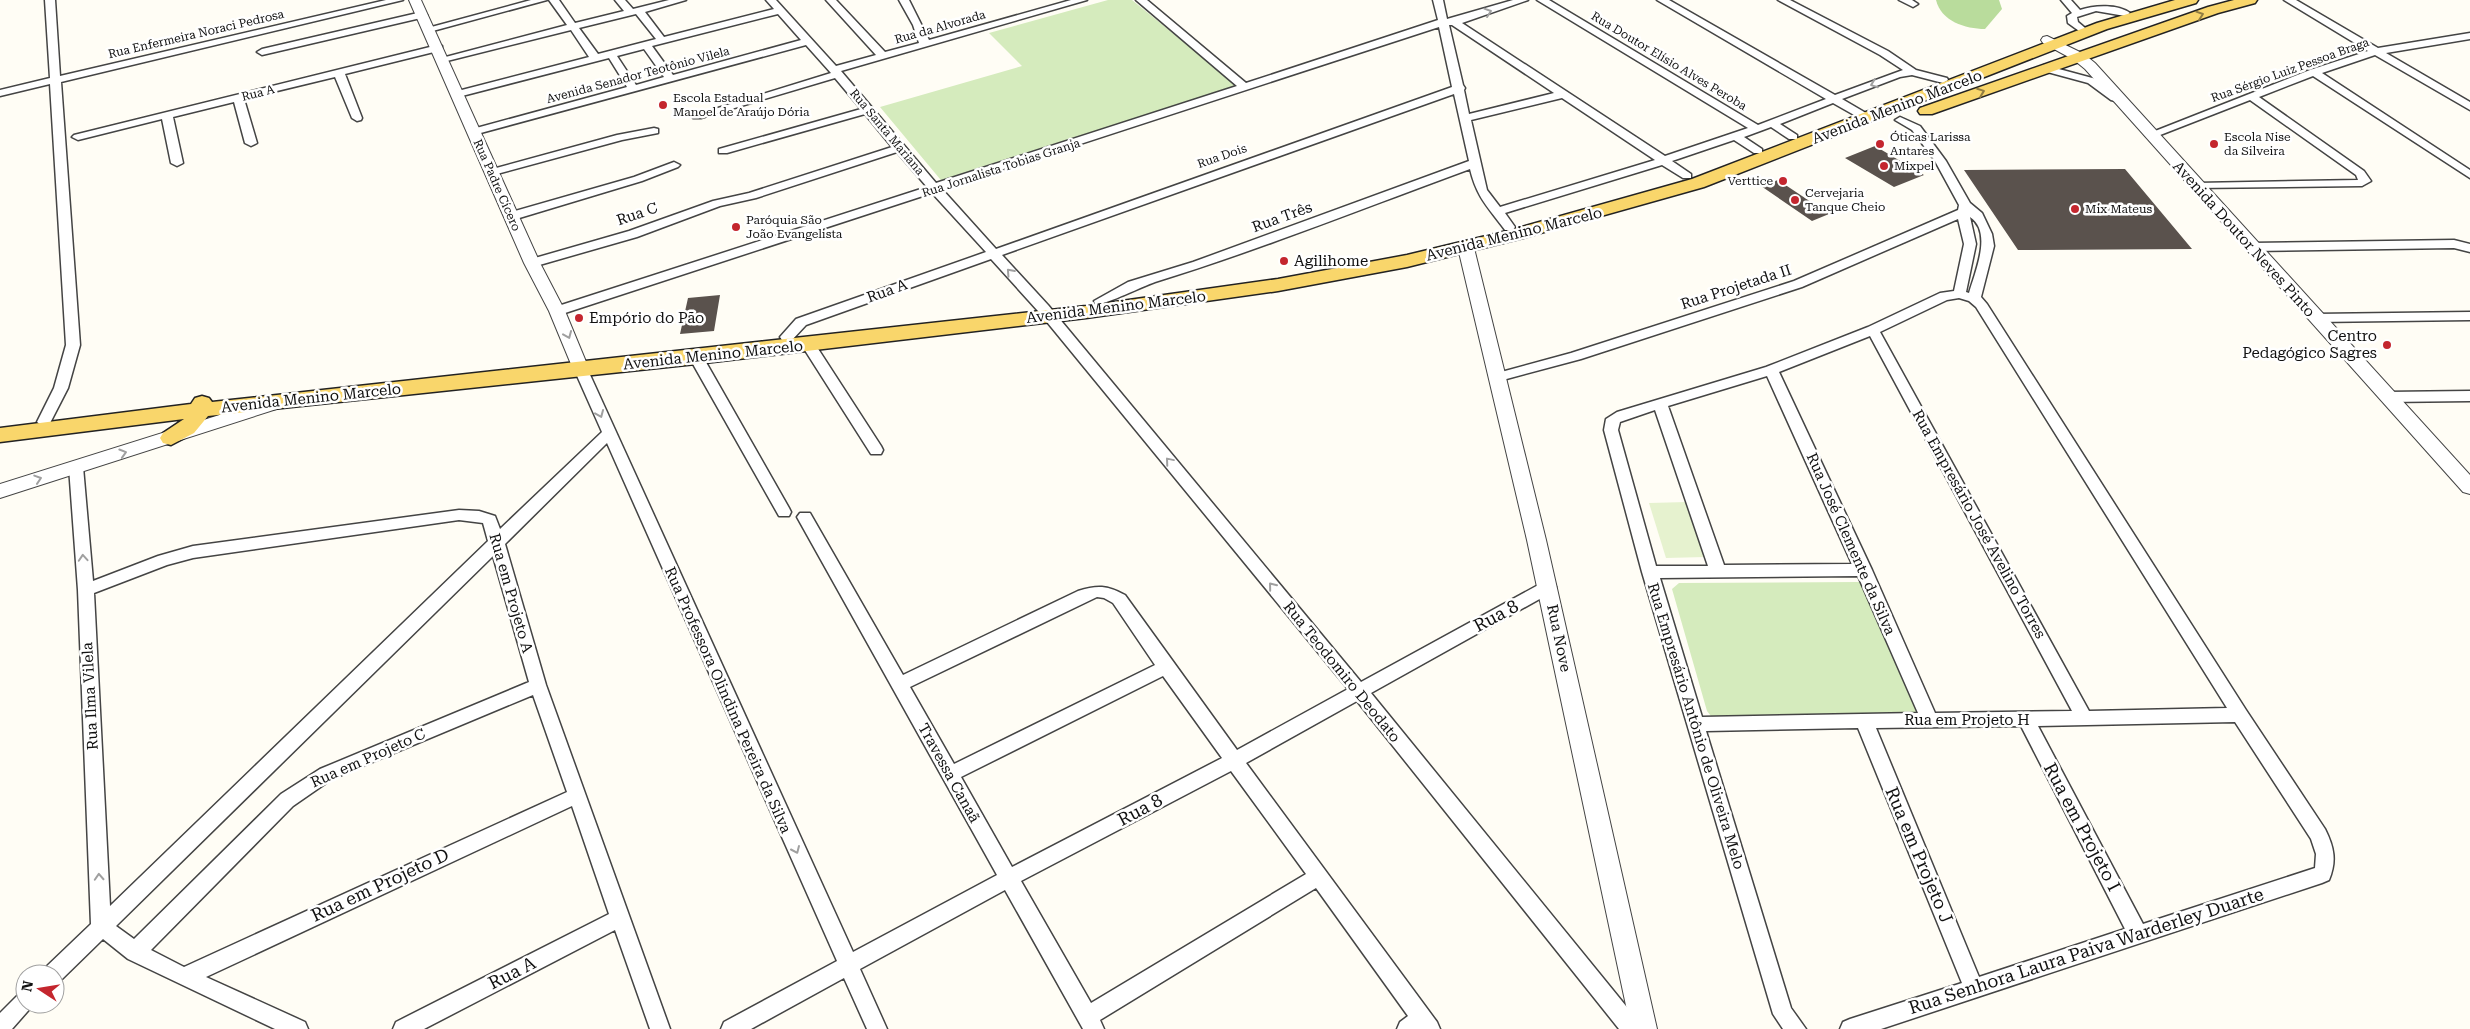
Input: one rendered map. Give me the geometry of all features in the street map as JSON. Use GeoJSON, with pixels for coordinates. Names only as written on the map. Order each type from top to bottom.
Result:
{"type":"FeatureCollection","features":[{"type":"Feature","properties":{"kind":"main road","name":"Avenida Menino Marcelo"},"geometry":{"type":"LineString","coordinates":[[2081,33],[2126,13],[2169,0]]}},
{"type":"Feature","properties":{"kind":"main road","name":"Avenida Menino Marcelo"},"geometry":{"type":"LineString","coordinates":[[0,428],[579,364],[696,357],[808,344],[1046,312],[1278,285],[1467,252],[1555,224],[1698,183],[1866,115],[1943,80],[2052,42],[2191,0]]}},
{"type":"Feature","properties":{"kind":"main road"},"geometry":{"type":"LineString","coordinates":[[1467,252],[1586,226],[1707,188],[1960,100],[2044,68],[2250,0]]}},
{"type":"Feature","properties":{"kind":"main road"},"geometry":{"type":"LineString","coordinates":[[2102,26],[2166,27]]}},
{"type":"Feature","properties":{"kind":"main road","name":"Avenida Menino Marcelo"},"geometry":{"type":"LineString","coordinates":[[0,435],[202,406],[286,400],[787,337],[1046,312],[1100,302],[1227,285],[1340,265],[1423,249],[1634,194],[1793,137],[1904,104],[2052,42]]}},
{"type":"Feature","properties":{"kind":"main road"},"geometry":{"type":"LineString","coordinates":[[1904,104],[1960,100]]}},
{"type":"Feature","properties":{"kind":"main road"},"geometry":{"type":"LineString","coordinates":[[1866,115],[1900,120]]}},
{"type":"Feature","properties":{"kind":"main road"},"geometry":{"type":"LineString","coordinates":[[1555,224],[1586,226]]}},
{"type":"Feature","properties":{"kind":"main road"},"geometry":{"type":"LineString","coordinates":[[171,438],[195,422],[202,406]]}},
{"type":"Feature","properties":{"kind":"street"},"geometry":{"type":"LineString","coordinates":[[44,422],[61,388],[73,345],[57,79],[50,0]]}},
{"type":"Feature","properties":{"kind":"street","name":"Rua Enfermeira Noraci Pedrosa"},"geometry":{"type":"LineString","coordinates":[[0,93],[166,51],[398,0]]}},
{"type":"Feature","properties":{"kind":"street","name":"Rua Padre Cícero"},"geometry":{"type":"LineString","coordinates":[[414,0],[441,54],[473,132],[493,172],[532,263],[558,311],[579,364]]}},
{"type":"Feature","properties":{"kind":"street"},"geometry":{"type":"LineString","coordinates":[[429,28],[542,0]]}},
{"type":"Feature","properties":{"kind":"street"},"geometry":{"type":"LineString","coordinates":[[554,0],[596,59]]}},
{"type":"Feature","properties":{"kind":"street"},"geometry":{"type":"LineString","coordinates":[[620,0],[662,41]]}},
{"type":"Feature","properties":{"kind":"street","name":"Rua A"},"geometry":{"type":"LineString","coordinates":[[78,138],[339,73],[574,27],[681,0]]}},
{"type":"Feature","properties":{"kind":"street","name":"Rua Santa Mariana"},"geometry":{"type":"LineString","coordinates":[[771,0],[836,72],[899,148],[1046,312]]}},
{"type":"Feature","properties":{"kind":"street"},"geometry":{"type":"LineString","coordinates":[[831,0],[883,56]]}},
{"type":"Feature","properties":{"kind":"street"},"geometry":{"type":"LineString","coordinates":[[904,0],[918,24],[925,44]]}},
{"type":"Feature","properties":{"kind":"street"},"geometry":{"type":"LineString","coordinates":[[1043,0],[1052,8]]}},
{"type":"Feature","properties":{"kind":"street","name":"Rua da Alvorada"},"geometry":{"type":"LineString","coordinates":[[698,116],[883,56],[1082,0]]}},
{"type":"Feature","properties":{"kind":"street"},"geometry":{"type":"LineString","coordinates":[[1141,0],[1246,88]]}},
{"type":"Feature","properties":{"kind":"street"},"geometry":{"type":"LineString","coordinates":[[1438,0],[1446,20],[1465,118],[1484,196],[1508,227]]}},
{"type":"Feature","properties":{"kind":"street"},"geometry":{"type":"LineString","coordinates":[[1446,20],[1490,0]]}},
{"type":"Feature","properties":{"kind":"street"},"geometry":{"type":"LineString","coordinates":[[1446,20],[1523,0]]}},
{"type":"Feature","properties":{"kind":"street","name":"Rua Doutor Elísio Alves Peroba"},"geometry":{"type":"LineString","coordinates":[[1542,0],[1757,129]]}},
{"type":"Feature","properties":{"kind":"street"},"geometry":{"type":"LineString","coordinates":[[1662,0],[1866,115]]}},
{"type":"Feature","properties":{"kind":"street"},"geometry":{"type":"LineString","coordinates":[[1783,0],[1884,53],[1912,72],[1943,80]]}},
{"type":"Feature","properties":{"kind":"street"},"geometry":{"type":"LineString","coordinates":[[2066,0],[2078,13]]}},
{"type":"Feature","properties":{"kind":"street"},"geometry":{"type":"LineString","coordinates":[[2289,0],[2470,107]]}},
{"type":"Feature","properties":{"kind":"street"},"geometry":{"type":"LineString","coordinates":[[2052,42],[2080,57],[2081,33],[2071,18],[2078,13],[2095,8],[2126,13]]}},
{"type":"Feature","properties":{"kind":"street"},"geometry":{"type":"LineString","coordinates":[[458,94],[780,10]]}},
{"type":"Feature","properties":{"kind":"street"},"geometry":{"type":"LineString","coordinates":[[262,52],[422,15]]}},
{"type":"Feature","properties":{"kind":"street"},"geometry":{"type":"LineString","coordinates":[[1446,20],[1564,94],[1687,176]]}},
{"type":"Feature","properties":{"kind":"street","name":"Rua Jornalista Tobias Granja"},"geometry":{"type":"LineString","coordinates":[[558,311],[1399,38],[1446,20]]}},
{"type":"Feature","properties":{"kind":"street"},"geometry":{"type":"LineString","coordinates":[[1388,30],[1399,38]]}},
{"type":"Feature","properties":{"kind":"street","name":"Rua Sérgio Luiz Pessoa Braga"},"geometry":{"type":"LineString","coordinates":[[2151,134],[2314,72],[2378,52],[2470,36]]}},
{"type":"Feature","properties":{"kind":"street"},"geometry":{"type":"LineString","coordinates":[[2456,38],[2470,46]]}},
{"type":"Feature","properties":{"kind":"street","name":"Avenida Senador Teotônio Vilela"},"geometry":{"type":"LineString","coordinates":[[473,132],[809,41]]}},
{"type":"Feature","properties":{"kind":"street"},"geometry":{"type":"LineString","coordinates":[[647,46],[671,79]]}},
{"type":"Feature","properties":{"kind":"street"},"geometry":{"type":"LineString","coordinates":[[612,55],[634,89]]}},
{"type":"Feature","properties":{"kind":"street","name":"Avenida Doutor Neves Pinto"},"geometry":{"type":"LineString","coordinates":[[2080,57],[2387,397],[2470,486]]}},
{"type":"Feature","properties":{"kind":"street"},"geometry":{"type":"LineString","coordinates":[[2044,68],[2092,81],[2104,88],[2129,111]]}},
{"type":"Feature","properties":{"kind":"street"},"geometry":{"type":"LineString","coordinates":[[1496,212],[1665,160],[1757,129],[1898,74],[1912,72]]}},
{"type":"Feature","properties":{"kind":"street"},"geometry":{"type":"LineString","coordinates":[[2314,72],[2470,175]]}},
{"type":"Feature","properties":{"kind":"street"},"geometry":{"type":"LineString","coordinates":[[339,73],[357,118]]}},
{"type":"Feature","properties":{"kind":"street","name":"Rua Dois"},"geometry":{"type":"LineString","coordinates":[[993,252],[1460,88]]}},
{"type":"Feature","properties":{"kind":"street"},"geometry":{"type":"LineString","coordinates":[[1465,118],[1564,94]]}},
{"type":"Feature","properties":{"kind":"street"},"geometry":{"type":"LineString","coordinates":[[2197,186],[2362,183],[2365,181],[2360,173],[2251,96]]}},
{"type":"Feature","properties":{"kind":"street"},"geometry":{"type":"LineString","coordinates":[[238,98],[252,143]]}},
{"type":"Feature","properties":{"kind":"street"},"geometry":{"type":"LineString","coordinates":[[724,151],[868,110]]}},
{"type":"Feature","properties":{"kind":"street"},"geometry":{"type":"LineString","coordinates":[[167,115],[177,164]]}},
{"type":"Feature","properties":{"kind":"street"},"geometry":{"type":"LineString","coordinates":[[1900,120],[1916,128],[1940,161],[1968,210],[1986,234],[1986,252],[1966,296]]}},
{"type":"Feature","properties":{"kind":"street"},"geometry":{"type":"LineString","coordinates":[[1772,123],[1793,137]]}},
{"type":"Feature","properties":{"kind":"street"},"geometry":{"type":"LineString","coordinates":[[493,172],[621,137],[654,131]]}},
{"type":"Feature","properties":{"kind":"street"},"geometry":{"type":"LineString","coordinates":[[1735,136],[1758,151]]}},
{"type":"Feature","properties":{"kind":"street","name":"Rua C"},"geometry":{"type":"LineString","coordinates":[[532,263],[633,234],[717,203],[752,196],[899,148]]}},
{"type":"Feature","properties":{"kind":"street","name":"Rua Três"},"geometry":{"type":"LineString","coordinates":[[1100,302],[1132,285],[1197,265],[1475,163]]}},
{"type":"Feature","properties":{"kind":"street"},"geometry":{"type":"LineString","coordinates":[[512,216],[638,179],[674,165]]}},
{"type":"Feature","properties":{"kind":"street"},"geometry":{"type":"LineString","coordinates":[[1966,296],[1969,232],[1968,210]]}},
{"type":"Feature","properties":{"kind":"street","name":"Rua Projetada II"},"geometry":{"type":"LineString","coordinates":[[1499,377],[1576,356],[1798,284],[1968,210]]}},
{"type":"Feature","properties":{"kind":"street"},"geometry":{"type":"LineString","coordinates":[[1969,232],[1986,234]]}},
{"type":"Feature","properties":{"kind":"street"},"geometry":{"type":"LineString","coordinates":[[2252,246],[2465,246]]}},
{"type":"Feature","properties":{"kind":"street","name":"Rua A"},"geometry":{"type":"LineString","coordinates":[[787,337],[801,322],[993,252]]}},
{"type":"Feature","properties":{"kind":"street","name":"Rua Nove"},"geometry":{"type":"LineString","coordinates":[[1467,252],[1499,377],[1548,587],[1644,1029]]}},
{"type":"Feature","properties":{"kind":"street"},"geometry":{"type":"LineString","coordinates":[[1718,571],[1660,404],[1770,370],[1873,330],[1944,296],[1966,296],[1981,304],[2240,715]]}},
{"type":"Feature","properties":{"kind":"street","name":"Rua Teodomiro Deodato"},"geometry":{"type":"LineString","coordinates":[[1046,312],[1359,691],[1632,1029]]}},
{"type":"Feature","properties":{"kind":"street"},"geometry":{"type":"LineString","coordinates":[[2316,318],[2470,316]]}},
{"type":"Feature","properties":{"kind":"street","name":"Rua Empresário José Avelino Torres"},"geometry":{"type":"LineString","coordinates":[[1873,330],[2085,719]]}},
{"type":"Feature","properties":{"kind":"street"},"geometry":{"type":"LineString","coordinates":[[808,344],[876,450]]}},
{"type":"Feature","properties":{"kind":"street"},"geometry":{"type":"LineString","coordinates":[[696,357],[784,512]]}},
{"type":"Feature","properties":{"kind":"street","name":"Rua Professora Olindina Pereira da Silva"},"geometry":{"type":"LineString","coordinates":[[579,364],[608,434],[877,1029]]}},
{"type":"Feature","properties":{"kind":"street","name":"Rua José Clemente da Silva"},"geometry":{"type":"LineString","coordinates":[[1770,370],[1864,570],[1929,718]]}},
{"type":"Feature","properties":{"kind":"street"},"geometry":{"type":"LineString","coordinates":[[2387,397],[2470,396]]}},
{"type":"Feature","properties":{"kind":"street"},"geometry":{"type":"LineString","coordinates":[[0,491],[286,400]]}},
{"type":"Feature","properties":{"kind":"street","name":"Rua Empresário Antônio de Oliveira Melo"},"geometry":{"type":"LineString","coordinates":[[1660,404],[1613,418],[1611,430],[1650,572],[1783,1014],[1793,1027]]}},
{"type":"Feature","properties":{"kind":"street"},"geometry":{"type":"LineString","coordinates":[[63,964],[496,546],[608,434]]}},
{"type":"Feature","properties":{"kind":"street","name":"Rua Ilma Vilela"},"geometry":{"type":"LineString","coordinates":[[76,467],[86,590],[101,926]]}},
{"type":"Feature","properties":{"kind":"street","name":"Rua em Projeto A"},"geometry":{"type":"LineString","coordinates":[[86,590],[163,560],[193,552],[459,515],[479,516],[490,520],[496,546],[538,685],[622,917],[660,1029]]}},
{"type":"Feature","properties":{"kind":"street","name":"Travessa Canaã"},"geometry":{"type":"LineString","coordinates":[[805,517],[1091,1023]]}},
{"type":"Feature","properties":{"kind":"street"},"geometry":{"type":"LineString","coordinates":[[1650,572],[1864,570]]}},
{"type":"Feature","properties":{"kind":"street","name":"Rua 8"},"geometry":{"type":"LineString","coordinates":[[731,1029],[1009,878],[1235,760],[1548,587]]}},
{"type":"Feature","properties":{"kind":"street"},"geometry":{"type":"LineString","coordinates":[[899,684],[1084,595],[1097,591],[1107,592],[1119,599],[1318,877],[1420,1026]]}},
{"type":"Feature","properties":{"kind":"street"},"geometry":{"type":"LineString","coordinates":[[950,774],[1166,667]]}},
{"type":"Feature","properties":{"kind":"street","name":"Rua em Projeto C"},"geometry":{"type":"LineString","coordinates":[[135,952],[287,800],[306,785],[326,774],[538,685]]}},
{"type":"Feature","properties":{"kind":"street","name":"Rua em Projeto H"},"geometry":{"type":"LineString","coordinates":[[1695,724],[1929,718],[2026,720],[2240,715]]}},
{"type":"Feature","properties":{"kind":"street","name":"Rua Senhora Laura Paiva Warderley Duarte"},"geometry":{"type":"LineString","coordinates":[[1850,1029],[2322,874],[2326,862],[2326,852],[2319,834],[2240,715]]}},
{"type":"Feature","properties":{"kind":"street","name":"Rua em Projeto I"},"geometry":{"type":"LineString","coordinates":[[2026,720],[2138,934]]}},
{"type":"Feature","properties":{"kind":"street","name":"Rua em Projeto J"},"geometry":{"type":"LineString","coordinates":[[1864,721],[1974,988]]}},
{"type":"Feature","properties":{"kind":"street","name":"Rua em Projeto D"},"geometry":{"type":"LineString","coordinates":[[184,977],[392,879],[578,795]]}},
{"type":"Feature","properties":{"kind":"street"},"geometry":{"type":"LineString","coordinates":[[1091,1023],[1318,877]]}},
{"type":"Feature","properties":{"kind":"street","name":"Rua A"},"geometry":{"type":"LineString","coordinates":[[403,1029],[622,917]]}},
{"type":"Feature","properties":{"kind":"street"},"geometry":{"type":"LineString","coordinates":[[101,926],[135,952],[184,977],[298,1029]]}},
{"type":"Feature","properties":{"kind":"street"},"geometry":{"type":"LineString","coordinates":[[0,1027],[15,1012]]}},
{"type":"Feature","properties":{"kind":"green space"},"geometry":{"type":"Polygon","coordinates":[[[1108,0],[1132,0],[1238,86],[945,185],[880,107],[1022,66],[989,33],[1108,0]]]}},
{"type":"Feature","properties":{"kind":"green space"},"geometry":{"type":"Polygon","coordinates":[[[1936,0],[1999,0],[2002,9],[1985,29],[1977,29],[1962,25],[1948,18],[1936,0]]]}},
{"type":"Feature","properties":{"kind":"green space"},"geometry":{"type":"Polygon","coordinates":[[[1687,502],[1705,557],[1666,558],[1649,503],[1687,502]]]}},
{"type":"Feature","properties":{"kind":"green space"},"geometry":{"type":"Polygon","coordinates":[[[1859,582],[1872,590],[1925,710],[1918,721],[1714,720],[1707,711],[1672,589],[1679,583],[1859,582]]]}},
{"type":"Feature","properties":{"kind":"building","name":"Mixpel"},"geometry":{"type":"Polygon","coordinates":[[[1875,146],[1924,175],[1894,187],[1845,158],[1875,146]]]}},
{"type":"Feature","properties":{"kind":"building","name":"Mix Mateus"},"geometry":{"type":"Polygon","coordinates":[[[2125,169],[2192,249],[2018,250],[1964,170],[2125,169]]]}},
{"type":"Feature","properties":{"kind":"building","name":"Cervejaria Tanque Cheio"},"geometry":{"type":"Polygon","coordinates":[[[1778,180],[1829,214],[1812,221],[1761,186],[1778,180]]]}},
{"type":"Feature","properties":{"kind":"building"},"geometry":{"type":"Polygon","coordinates":[[[720,295],[714,331],[680,334],[688,298],[720,295]]]}},
{"type":"Feature","properties":{"kind":"place","name":"Escola Estadual Manoel de Araújo Dória"},"geometry":{"type":"Point","coordinates":[663,105]}},
{"type":"Feature","properties":{"kind":"place","name":"Óticas Larissa Antares"},"geometry":{"type":"Point","coordinates":[1880,144]}},
{"type":"Feature","properties":{"kind":"place","name":"Escola Nise da Silveira"},"geometry":{"type":"Point","coordinates":[2214,144]}},
{"type":"Feature","properties":{"kind":"place","name":"Mixpel"},"geometry":{"type":"Point","coordinates":[1884,166]}},
{"type":"Feature","properties":{"kind":"place","name":"Verttice"},"geometry":{"type":"Point","coordinates":[1783,181]}},
{"type":"Feature","properties":{"kind":"place","name":"Cervejaria Tanque Cheio"},"geometry":{"type":"Point","coordinates":[1795,200]}},
{"type":"Feature","properties":{"kind":"place","name":"Mix Mateus"},"geometry":{"type":"Point","coordinates":[2075,209]}},
{"type":"Feature","properties":{"kind":"place","name":"Paróquia São João Evangelista"},"geometry":{"type":"Point","coordinates":[736,227]}},
{"type":"Feature","properties":{"kind":"place","name":"Agilihome"},"geometry":{"type":"Point","coordinates":[1284,261]}},
{"type":"Feature","properties":{"kind":"place","name":"Empório do Pão"},"geometry":{"type":"Point","coordinates":[579,318]}},
{"type":"Feature","properties":{"kind":"place","name":"Centro Pedagógico Sagres"},"geometry":{"type":"Point","coordinates":[2387,345]}}]}
